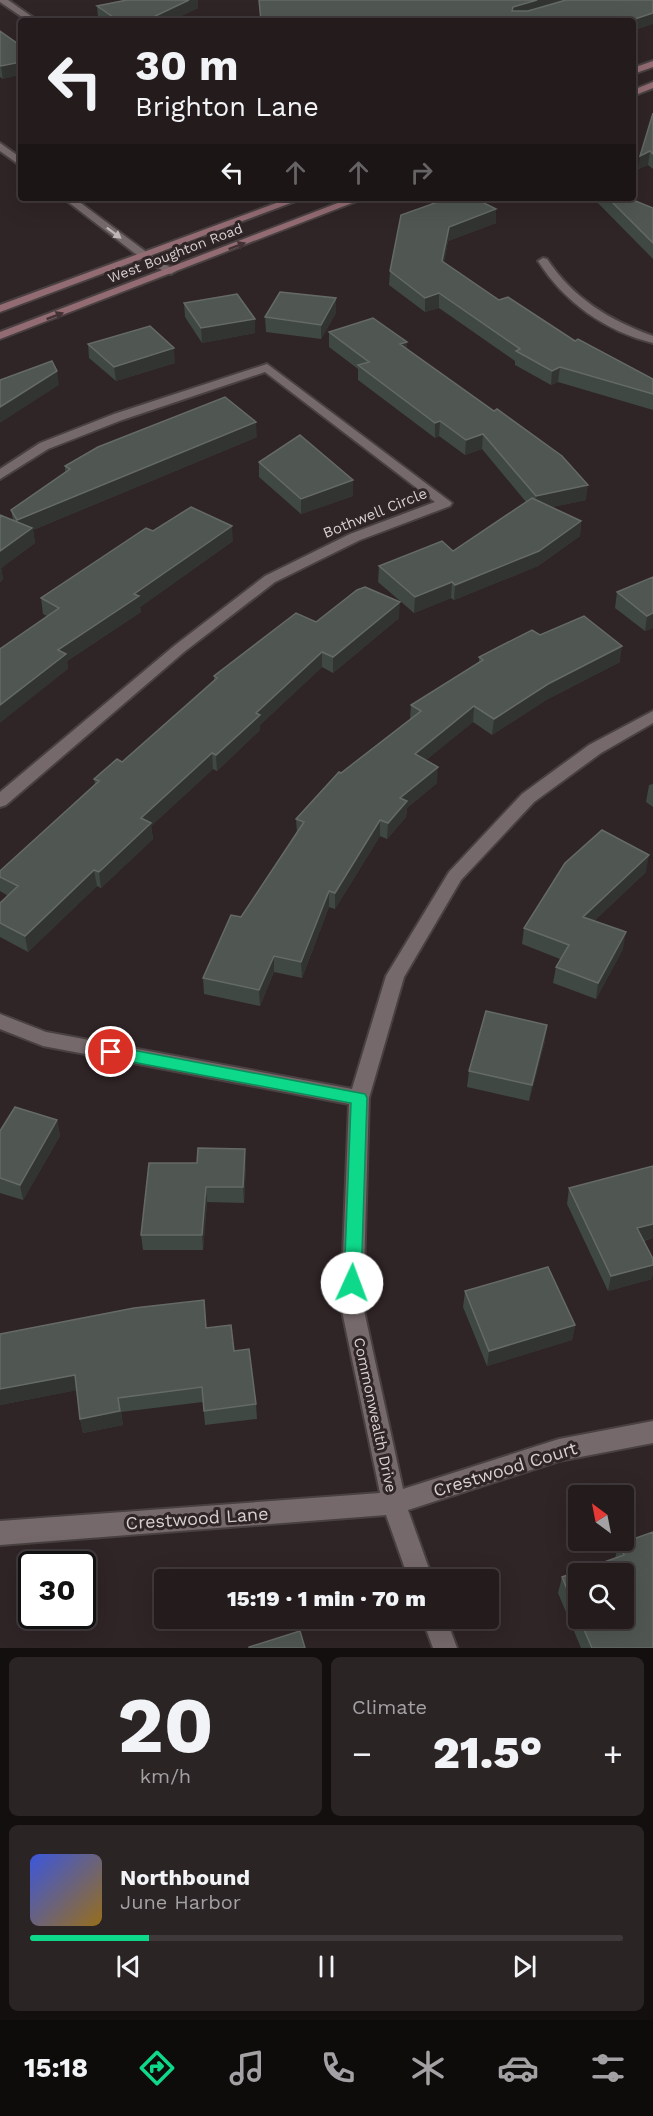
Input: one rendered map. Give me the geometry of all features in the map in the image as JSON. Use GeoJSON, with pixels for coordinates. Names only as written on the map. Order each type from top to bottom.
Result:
{"type":"FeatureCollection","features":[{"type":"Feature","properties":{"kind":"main road"},"geometry":{"type":"LineString","coordinates":[[636,70],[653,64]]}},
{"type":"Feature","properties":{"kind":"main road"},"geometry":{"type":"LineString","coordinates":[[636,92],[653,85]]}},
{"type":"Feature","properties":{"kind":"main road","name":"West Boughton Road"},"geometry":{"type":"LineString","coordinates":[[0,309],[291,201]]}},
{"type":"Feature","properties":{"kind":"main road","name":"West Boughton Road"},"geometry":{"type":"LineString","coordinates":[[0,336],[352,201]]}},
{"type":"Feature","properties":{"kind":"street"},"geometry":{"type":"LineString","coordinates":[[2,0],[29,18]]}},
{"type":"Feature","properties":{"kind":"street"},"geometry":{"type":"LineString","coordinates":[[0,146],[18,161]]}},
{"type":"Feature","properties":{"kind":"street"},"geometry":{"type":"LineString","coordinates":[[72,201],[145,256],[171,271]]}},
{"type":"Feature","properties":{"kind":"street"},"geometry":{"type":"LineString","coordinates":[[543,261],[552,277],[569,296],[604,319],[653,340]]}},
{"type":"Feature","properties":{"kind":"street","name":"Bothwell Circle"},"geometry":{"type":"LineString","coordinates":[[0,475],[44,446],[118,417],[267,368],[445,503],[355,537],[263,584],[187,642],[0,801]]}},
{"type":"Feature","properties":{"kind":"street","name":"Commonwealth Drive"},"geometry":{"type":"LineString","coordinates":[[417,1569],[394,1503],[351,1306],[359,1098],[395,976],[455,876],[528,798],[595,749],[653,716]]}},
{"type":"Feature","properties":{"kind":"street"},"geometry":{"type":"LineString","coordinates":[[0,1020],[43,1039],[359,1098]]}},
{"type":"Feature","properties":{"kind":"street","name":"Crestwood Court"},"geometry":{"type":"LineString","coordinates":[[394,1503],[559,1450],[653,1432]]}},
{"type":"Feature","properties":{"kind":"street","name":"Crestwood Lane"},"geometry":{"type":"LineString","coordinates":[[0,1533],[394,1503]]}},
{"type":"Feature","properties":{"kind":"street"},"geometry":{"type":"LineString","coordinates":[[438,1629],[445,1648]]}},
{"type":"Feature","properties":{"kind":"building"},"geometry":{"type":"Polygon","coordinates":[[[127,0],[189,0],[151,18],[115,18],[97,6],[127,0]]]}},
{"type":"Feature","properties":{"kind":"building"},"geometry":{"type":"Polygon","coordinates":[[[259,0],[537,0],[513,7],[512,11],[528,11],[566,0],[653,0],[653,13],[636,19],[261,18],[259,0]]]}},
{"type":"Feature","properties":{"kind":"building"},"geometry":{"type":"Polygon","coordinates":[[[0,31],[18,44],[18,63],[0,65],[0,31]]]}},
{"type":"Feature","properties":{"kind":"building"},"geometry":{"type":"Polygon","coordinates":[[[653,113],[653,154],[650,151],[640,156],[653,113]]]}},
{"type":"Feature","properties":{"kind":"building"},"geometry":{"type":"Polygon","coordinates":[[[441,201],[480,201],[496,209],[449,227],[442,261],[499,300],[508,297],[575,341],[578,339],[653,379],[653,394],[560,367],[552,371],[516,351],[520,349],[439,293],[425,298],[390,271],[401,215],[441,201]]]}},
{"type":"Feature","properties":{"kind":"building"},"geometry":{"type":"Polygon","coordinates":[[[611,201],[636,201],[653,208],[653,243],[611,201]]]}},
{"type":"Feature","properties":{"kind":"building"},"geometry":{"type":"Polygon","coordinates":[[[280,292],[336,298],[321,325],[265,317],[280,292]]]}},
{"type":"Feature","properties":{"kind":"building"},"geometry":{"type":"Polygon","coordinates":[[[237,294],[255,319],[201,328],[184,303],[237,294]]]}},
{"type":"Feature","properties":{"kind":"building"},"geometry":{"type":"Polygon","coordinates":[[[373,318],[407,342],[400,344],[562,456],[588,485],[536,496],[483,434],[466,440],[440,421],[435,423],[358,365],[369,362],[329,332],[373,318]]]}},
{"type":"Feature","properties":{"kind":"building"},"geometry":{"type":"Polygon","coordinates":[[[150,326],[174,348],[114,367],[88,344],[150,326]]]}},
{"type":"Feature","properties":{"kind":"building"},"geometry":{"type":"Polygon","coordinates":[[[52,361],[57,371],[0,407],[0,380],[52,361]]]}},
{"type":"Feature","properties":{"kind":"building"},"geometry":{"type":"Polygon","coordinates":[[[225,397],[256,422],[17,520],[11,510],[70,469],[65,466],[98,447],[225,397]]]}},
{"type":"Feature","properties":{"kind":"building"},"geometry":{"type":"Polygon","coordinates":[[[300,435],[353,480],[301,499],[259,462],[300,435]]]}},
{"type":"Feature","properties":{"kind":"building"},"geometry":{"type":"Polygon","coordinates":[[[532,498],[581,521],[539,551],[455,585],[452,582],[415,597],[379,566],[442,541],[453,551],[532,498]]]}},
{"type":"Feature","properties":{"kind":"building"},"geometry":{"type":"Polygon","coordinates":[[[191,507],[232,526],[134,594],[139,596],[58,650],[66,654],[0,705],[0,649],[59,608],[41,598],[146,528],[153,531],[191,507]]]}},
{"type":"Feature","properties":{"kind":"building"},"geometry":{"type":"Polygon","coordinates":[[[0,515],[32,528],[0,551],[0,515]]]}},
{"type":"Feature","properties":{"kind":"building"},"geometry":{"type":"Polygon","coordinates":[[[653,577],[653,613],[647,616],[617,592],[653,577]]]}},
{"type":"Feature","properties":{"kind":"building"},"geometry":{"type":"Polygon","coordinates":[[[365,587],[400,602],[333,657],[322,652],[256,713],[260,715],[216,755],[212,753],[141,818],[151,823],[99,872],[94,870],[25,936],[0,923],[0,903],[18,886],[0,877],[0,871],[99,781],[94,779],[117,759],[122,762],[217,678],[214,676],[296,613],[316,622],[357,590],[365,587]]]}},
{"type":"Feature","properties":{"kind":"building"},"geometry":{"type":"Polygon","coordinates":[[[584,616],[622,646],[548,684],[494,719],[474,706],[415,754],[438,767],[400,798],[407,801],[388,823],[380,820],[335,893],[329,891],[301,962],[274,956],[259,990],[203,978],[231,915],[241,917],[304,822],[296,819],[339,772],[341,773],[421,711],[411,705],[483,660],[479,657],[532,630],[540,635],[584,616]]]}},
{"type":"Feature","properties":{"kind":"building"},"geometry":{"type":"Polygon","coordinates":[[[602,830],[649,855],[583,917],[626,932],[598,983],[556,967],[569,945],[524,928],[565,863],[602,830]]]}},
{"type":"Feature","properties":{"kind":"building"},"geometry":{"type":"Polygon","coordinates":[[[486,1011],[547,1025],[532,1085],[469,1071],[486,1011]]]}},
{"type":"Feature","properties":{"kind":"building"},"geometry":{"type":"Polygon","coordinates":[[[15,1107],[57,1120],[20,1185],[0,1178],[0,1131],[15,1107]]]}},
{"type":"Feature","properties":{"kind":"building"},"geometry":{"type":"Polygon","coordinates":[[[198,1148],[245,1149],[243,1187],[206,1187],[202,1235],[141,1235],[149,1163],[197,1163],[198,1148]]]}},
{"type":"Feature","properties":{"kind":"building"},"geometry":{"type":"Polygon","coordinates":[[[653,1166],[653,1224],[637,1228],[653,1259],[653,1265],[611,1276],[569,1188],[653,1166]]]}},
{"type":"Feature","properties":{"kind":"building"},"geometry":{"type":"Polygon","coordinates":[[[548,1267],[575,1325],[489,1351],[465,1291],[548,1267]]]}},
{"type":"Feature","properties":{"kind":"building"},"geometry":{"type":"Polygon","coordinates":[[[204,1300],[206,1328],[231,1325],[234,1351],[249,1349],[256,1404],[204,1411],[202,1387],[118,1398],[120,1411],[80,1419],[75,1375],[0,1389],[0,1334],[134,1308],[204,1300]]]}},
{"type":"Feature","properties":{"kind":"building"},"geometry":{"type":"Polygon","coordinates":[[[653,1532],[653,1648],[592,1648],[584,1629],[634,1629],[634,1563],[601,1563],[624,1555],[622,1551],[634,1551],[634,1539],[653,1532]]]}},
{"type":"Feature","properties":{"kind":"building"},"geometry":{"type":"Polygon","coordinates":[[[568,1575],[568,1591],[562,1577],[568,1575]]]}},
{"type":"Feature","properties":{"kind":"building"},"geometry":{"type":"Polygon","coordinates":[[[300,1631],[305,1648],[249,1648],[249,1647],[300,1631]]]}},
{"type":"Feature","properties":{"kind":"route"},"geometry":{"type":"LineString","coordinates":[[111,1052],[359,1098],[352,1283]]}}]}
